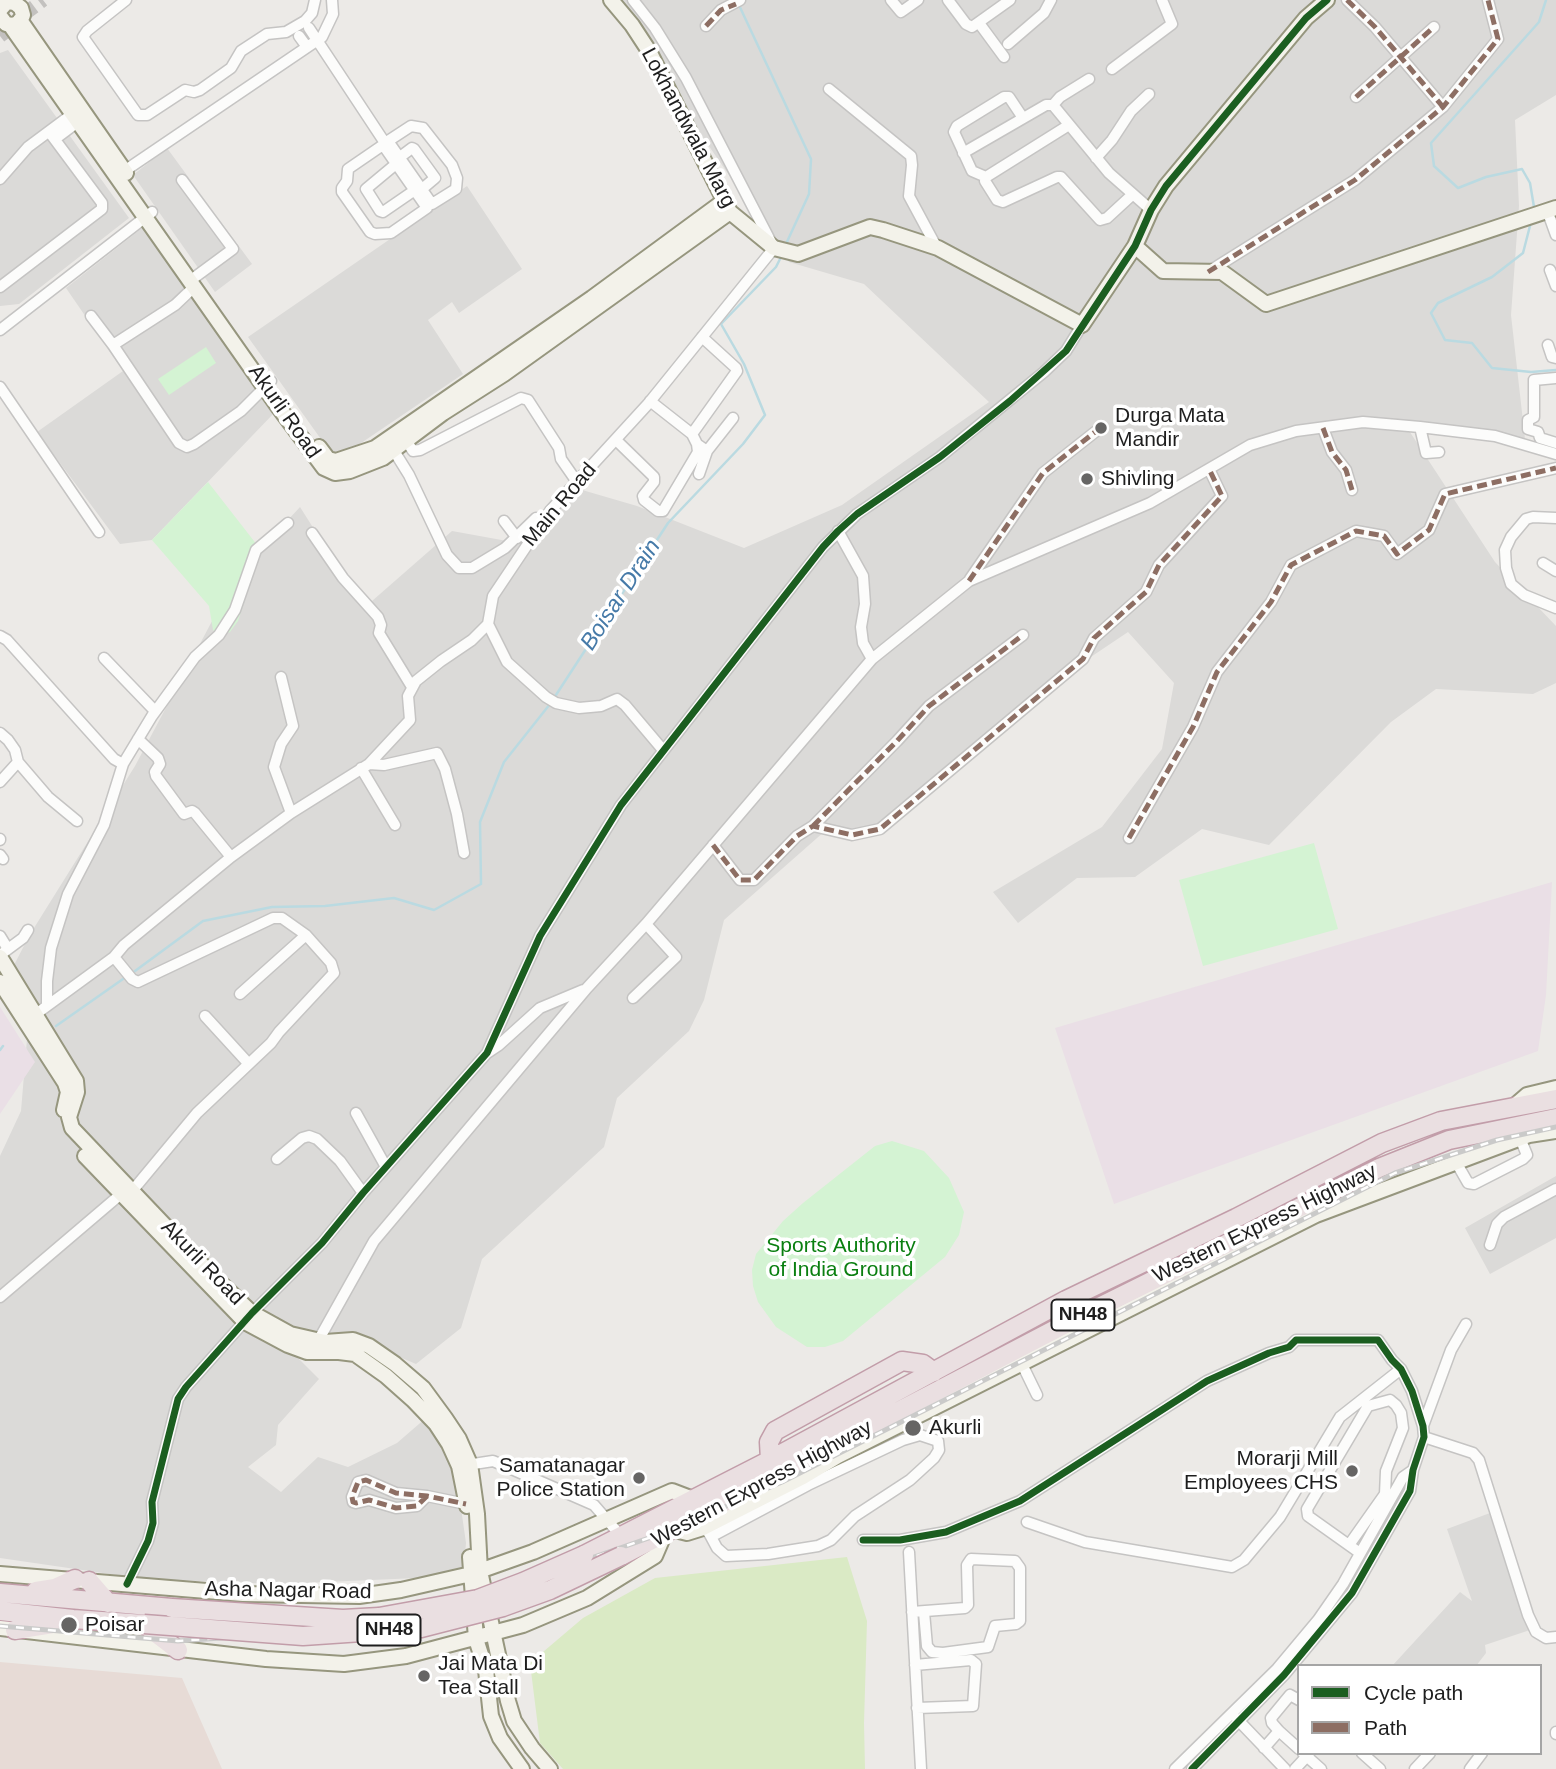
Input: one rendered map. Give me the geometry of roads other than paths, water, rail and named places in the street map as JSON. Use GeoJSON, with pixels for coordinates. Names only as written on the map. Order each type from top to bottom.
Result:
{"type":"FeatureCollection","features":[{"type":"Feature","properties":{"kind":"highway","name":"NH48"},"geometry":{"type":"LineString","coordinates":[[1511,1109],[1556,1099]]}},
{"type":"Feature","properties":{"kind":"highway","name":"Western Express Highway"},"geometry":{"type":"LineString","coordinates":[[7,1594],[343,1619],[379,1617],[478,1599],[584,1555],[840,1423],[1066,1300],[1260,1206],[1382,1143],[1441,1121],[1511,1109]]}},
{"type":"Feature","properties":{"kind":"highway","name":"NH48"},"geometry":{"type":"LineString","coordinates":[[1521,1134],[1556,1118]]}},
{"type":"Feature","properties":{"kind":"highway","name":"Western Express Highway"},"geometry":{"type":"LineString","coordinates":[[0,1611],[303,1636],[421,1628],[503,1607],[550,1590],[669,1533],[703,1527],[1389,1163],[1449,1140],[1521,1134]]}},
{"type":"Feature","properties":{"kind":"highway"},"geometry":{"type":"LineString","coordinates":[[770,1460],[769,1443],[775,1431],[902,1361],[923,1364],[934,1372]]}},
{"type":"Feature","properties":{"kind":"highway"},"geometry":{"type":"LineString","coordinates":[[829,1401],[840,1423]]}},
{"type":"Feature","properties":{"kind":"highway"},"geometry":{"type":"LineString","coordinates":[[7,1594],[55,1588],[82,1580],[108,1603]]}},
{"type":"Feature","properties":{"kind":"highway"},"geometry":{"type":"LineString","coordinates":[[7,1629],[52,1625],[73,1619]]}},
{"type":"Feature","properties":{"kind":"highway"},"geometry":{"type":"LineString","coordinates":[[144,1624],[178,1650]]}},
{"type":"Feature","properties":{"kind":"street"},"geometry":{"type":"LineString","coordinates":[[126,0],[83,37],[138,115],[147,115],[185,90],[200,90],[230,68],[241,51],[267,34],[286,32],[305,21],[312,13],[315,0]]}},
{"type":"Feature","properties":{"kind":"street"},"geometry":{"type":"LineString","coordinates":[[121,174],[322,37],[333,14],[332,0]]}},
{"type":"Feature","properties":{"kind":"street","name":"Lokhandwala Marg"},"geometry":{"type":"LineString","coordinates":[[611,0],[632,25],[653,58],[727,206],[780,250]]}},
{"type":"Feature","properties":{"kind":"street"},"geometry":{"type":"LineString","coordinates":[[633,0],[656,28],[686,78],[780,250],[798,254],[807,252],[870,227],[938,248],[1082,325]]}},
{"type":"Feature","properties":{"kind":"street"},"geometry":{"type":"LineString","coordinates":[[891,0],[901,12],[918,0]]}},
{"type":"Feature","properties":{"kind":"street"},"geometry":{"type":"LineString","coordinates":[[948,0],[966,24],[972,27],[1010,0]]}},
{"type":"Feature","properties":{"kind":"street"},"geometry":{"type":"LineString","coordinates":[[1008,44],[1044,13],[1051,0]]}},
{"type":"Feature","properties":{"kind":"street"},"geometry":{"type":"LineString","coordinates":[[1112,69],[1172,24],[1162,0]]}},
{"type":"Feature","properties":{"kind":"street"},"geometry":{"type":"LineString","coordinates":[[487,1053],[540,936],[621,805],[823,547],[857,514],[940,457],[1010,401],[1066,351],[1135,246],[1150,210],[1166,186],[1306,18],[1327,0]]}},
{"type":"Feature","properties":{"kind":"street"},"geometry":{"type":"LineString","coordinates":[[1347,0],[1443,107]]}},
{"type":"Feature","properties":{"kind":"street"},"geometry":{"type":"LineString","coordinates":[[1208,272],[1355,180],[1443,107],[1498,39],[1488,0]]}},
{"type":"Feature","properties":{"kind":"street"},"geometry":{"type":"LineString","coordinates":[[705,26],[721,10],[738,2]]}},
{"type":"Feature","properties":{"kind":"street","name":"Akurli Road"},"geometry":{"type":"LineString","coordinates":[[10,10],[194,281],[311,443],[324,468],[335,467],[350,471],[372,462],[390,445],[501,369],[727,206]]}},
{"type":"Feature","properties":{"kind":"street"},"geometry":{"type":"LineString","coordinates":[[979,23],[1004,57]]}},
{"type":"Feature","properties":{"kind":"street"},"geometry":{"type":"LineString","coordinates":[[1356,97],[1434,27]]}},
{"type":"Feature","properties":{"kind":"street"},"geometry":{"type":"LineString","coordinates":[[309,29],[317,40],[386,143],[398,161],[432,204],[456,189],[457,178],[452,165],[423,128],[411,126],[386,143],[348,169],[342,192],[370,232],[391,233],[428,208],[419,190]]}},
{"type":"Feature","properties":{"kind":"street"},"geometry":{"type":"LineString","coordinates":[[299,36],[307,47]]}},
{"type":"Feature","properties":{"kind":"street"},"geometry":{"type":"LineString","coordinates":[[963,153],[1046,105],[1053,105],[1060,97],[1089,79]]}},
{"type":"Feature","properties":{"kind":"street"},"geometry":{"type":"LineString","coordinates":[[829,89],[911,156],[909,196],[938,248]]}},
{"type":"Feature","properties":{"kind":"street"},"geometry":{"type":"LineString","coordinates":[[1096,158],[1112,140],[1130,111],[1149,94]]}},
{"type":"Feature","properties":{"kind":"street"},"geometry":{"type":"LineString","coordinates":[[986,177],[972,171],[954,132],[957,126],[1004,97],[1009,97],[1023,118]]}},
{"type":"Feature","properties":{"kind":"street"},"geometry":{"type":"LineString","coordinates":[[1053,105],[1096,158],[1150,210]]}},
{"type":"Feature","properties":{"kind":"street"},"geometry":{"type":"LineString","coordinates":[[0,179],[28,147],[53,136],[79,115]]}},
{"type":"Feature","properties":{"kind":"street"},"geometry":{"type":"LineString","coordinates":[[986,177],[1069,125]]}},
{"type":"Feature","properties":{"kind":"street"},"geometry":{"type":"LineString","coordinates":[[0,287],[102,209],[102,203],[53,136]]}},
{"type":"Feature","properties":{"kind":"street"},"geometry":{"type":"LineString","coordinates":[[412,148],[435,178],[383,212],[366,189],[398,161],[412,148]]}},
{"type":"Feature","properties":{"kind":"street"},"geometry":{"type":"LineString","coordinates":[[986,177],[985,181],[991,190],[998,200],[1003,202],[1061,177],[1100,220],[1107,218],[1132,195]]}},
{"type":"Feature","properties":{"kind":"street"},"geometry":{"type":"LineString","coordinates":[[113,345],[175,305],[194,281],[233,249],[182,180]]}},
{"type":"Feature","properties":{"kind":"street"},"geometry":{"type":"LineString","coordinates":[[1135,246],[1163,271],[1222,272],[1266,304],[1551,209],[1556,235]]}},
{"type":"Feature","properties":{"kind":"street"},"geometry":{"type":"LineString","coordinates":[[0,330],[149,215]]}},
{"type":"Feature","properties":{"kind":"street","name":"Main Road"},"geometry":{"type":"LineString","coordinates":[[488,624],[493,596],[550,511],[616,440],[702,337],[780,250]]}},
{"type":"Feature","properties":{"kind":"street"},"geometry":{"type":"LineString","coordinates":[[1550,270],[1556,286]]}},
{"type":"Feature","properties":{"kind":"street"},"geometry":{"type":"LineString","coordinates":[[91,316],[179,443],[187,447],[241,411],[268,384]]}},
{"type":"Feature","properties":{"kind":"street"},"geometry":{"type":"LineString","coordinates":[[692,434],[737,371],[702,337]]}},
{"type":"Feature","properties":{"kind":"street"},"geometry":{"type":"LineString","coordinates":[[1548,345],[1552,357],[1556,358]]}},
{"type":"Feature","properties":{"kind":"street"},"geometry":{"type":"LineString","coordinates":[[1553,448],[1542,440],[1538,432],[1528,429],[1528,420],[1534,417],[1534,380],[1556,378]]}},
{"type":"Feature","properties":{"kind":"street"},"geometry":{"type":"LineString","coordinates":[[0,387],[99,532]]}},
{"type":"Feature","properties":{"kind":"street"},"geometry":{"type":"LineString","coordinates":[[403,436],[413,451],[420,450],[521,398],[528,400],[559,447],[561,459],[577,482]]}},
{"type":"Feature","properties":{"kind":"street"},"geometry":{"type":"LineString","coordinates":[[616,440],[654,477],[654,482],[643,496],[644,500],[658,511],[663,511],[698,452],[692,434],[650,401]]}},
{"type":"Feature","properties":{"kind":"street"},"geometry":{"type":"LineString","coordinates":[[699,474],[707,451],[733,418]]}},
{"type":"Feature","properties":{"kind":"street"},"geometry":{"type":"LineString","coordinates":[[317,1341],[373,1241],[587,988],[646,924],[872,659],[969,582],[1150,503],[1210,471],[1250,445],[1296,430],[1363,422],[1495,436],[1553,448]]}},
{"type":"Feature","properties":{"kind":"street"},"geometry":{"type":"LineString","coordinates":[[1420,427],[1426,453],[1439,452]]}},
{"type":"Feature","properties":{"kind":"street"},"geometry":{"type":"LineString","coordinates":[[1324,428],[1332,452],[1346,470],[1352,490]]}},
{"type":"Feature","properties":{"kind":"street"},"geometry":{"type":"LineString","coordinates":[[969,582],[1043,473],[1095,432]]}},
{"type":"Feature","properties":{"kind":"street"},"geometry":{"type":"LineString","coordinates":[[697,444],[707,451]]}},
{"type":"Feature","properties":{"kind":"street"},"geometry":{"type":"LineString","coordinates":[[390,445],[409,475],[447,555],[459,568],[472,568],[517,538],[536,519]]}},
{"type":"Feature","properties":{"kind":"street"},"geometry":{"type":"LineString","coordinates":[[1129,838],[1193,727],[1217,671],[1272,602],[1291,565],[1356,531],[1384,536],[1397,554],[1429,530],[1446,494],[1556,468]]}},
{"type":"Feature","properties":{"kind":"street"},"geometry":{"type":"LineString","coordinates":[[813,826],[852,835],[880,830],[1083,659],[1094,638],[1146,592],[1159,565],[1222,496],[1210,471]]}},
{"type":"Feature","properties":{"kind":"street"},"geometry":{"type":"LineString","coordinates":[[1556,518],[1526,519],[1511,537],[1505,550],[1506,568],[1511,584],[1524,595],[1556,608]]}},
{"type":"Feature","properties":{"kind":"street"},"geometry":{"type":"LineString","coordinates":[[504,521],[517,538]]}},
{"type":"Feature","properties":{"kind":"street"},"geometry":{"type":"LineString","coordinates":[[30,1017],[47,981],[55,937],[68,894],[104,825],[123,764],[156,711],[195,657],[219,635],[235,610],[256,550],[288,523]]}},
{"type":"Feature","properties":{"kind":"street"},"geometry":{"type":"LineString","coordinates":[[838,531],[863,576],[865,604],[861,627],[863,643],[872,659]]}},
{"type":"Feature","properties":{"kind":"street"},"geometry":{"type":"LineString","coordinates":[[312,533],[343,578],[378,617],[381,625],[379,633],[412,687]]}},
{"type":"Feature","properties":{"kind":"street"},"geometry":{"type":"LineString","coordinates":[[1543,563],[1556,571]]}},
{"type":"Feature","properties":{"kind":"street"},"geometry":{"type":"LineString","coordinates":[[30,1017],[114,957],[124,945],[231,857],[291,813],[365,766],[410,720],[408,696],[416,681],[441,660],[472,640],[488,624],[507,662],[552,701],[579,708],[601,706],[617,699],[663,750]]}},
{"type":"Feature","properties":{"kind":"street"},"geometry":{"type":"LineString","coordinates":[[713,845],[740,880],[754,880],[797,836],[813,826],[929,706],[1023,635]]}},
{"type":"Feature","properties":{"kind":"street"},"geometry":{"type":"LineString","coordinates":[[0,636],[7,640],[114,759],[123,764]]}},
{"type":"Feature","properties":{"kind":"street"},"geometry":{"type":"LineString","coordinates":[[104,658],[156,711]]}},
{"type":"Feature","properties":{"kind":"street"},"geometry":{"type":"LineString","coordinates":[[281,677],[293,726],[281,744],[274,768],[291,813]]}},
{"type":"Feature","properties":{"kind":"street"},"geometry":{"type":"LineString","coordinates":[[0,733],[15,750],[18,762],[48,797],[77,821]]}},
{"type":"Feature","properties":{"kind":"street"},"geometry":{"type":"LineString","coordinates":[[138,739],[158,758],[160,764],[155,772],[156,776],[184,814],[192,811],[195,813],[231,857]]}},
{"type":"Feature","properties":{"kind":"street"},"geometry":{"type":"LineString","coordinates":[[365,766],[384,765],[436,753],[445,769],[464,853]]}},
{"type":"Feature","properties":{"kind":"street"},"geometry":{"type":"LineString","coordinates":[[0,782],[18,762]]}},
{"type":"Feature","properties":{"kind":"street"},"geometry":{"type":"LineString","coordinates":[[365,766],[395,825]]}},
{"type":"Feature","properties":{"kind":"street"},"geometry":{"type":"LineString","coordinates":[[0,1297],[127,1192],[197,1113],[271,1043],[334,973],[331,963],[306,935],[282,918],[273,918],[138,982],[132,979],[114,957]]}},
{"type":"Feature","properties":{"kind":"street"},"geometry":{"type":"LineString","coordinates":[[633,998],[676,957],[646,924]]}},
{"type":"Feature","properties":{"kind":"street"},"geometry":{"type":"LineString","coordinates":[[2,957],[28,930]]}},
{"type":"Feature","properties":{"kind":"street"},"geometry":{"type":"LineString","coordinates":[[240,994],[306,935]]}},
{"type":"Feature","properties":{"kind":"street"},"geometry":{"type":"LineString","coordinates":[[0,936],[2,957]]}},
{"type":"Feature","properties":{"kind":"street","name":"Akurli Road"},"geometry":{"type":"LineString","coordinates":[[2,957],[30,1017]]}},
{"type":"Feature","properties":{"kind":"street","name":"Akurli Road"},"geometry":{"type":"LineString","coordinates":[[0,982],[30,1017],[76,1081],[78,1093],[69,1117],[72,1128],[127,1192],[209,1273],[248,1318],[288,1345],[307,1352],[355,1354],[386,1376],[436,1424],[464,1465],[475,1572],[494,1634],[500,1670],[514,1721],[550,1769]]}},
{"type":"Feature","properties":{"kind":"street"},"geometry":{"type":"LineString","coordinates":[[127,1584],[153,1523],[152,1502],[178,1399],[195,1375],[322,1243],[487,1053],[540,1008],[587,988]]}},
{"type":"Feature","properties":{"kind":"street"},"geometry":{"type":"LineString","coordinates":[[205,1016],[248,1063]]}},
{"type":"Feature","properties":{"kind":"street"},"geometry":{"type":"LineString","coordinates":[[1511,1109],[1527,1095],[1556,1088]]}},
{"type":"Feature","properties":{"kind":"street"},"geometry":{"type":"LineString","coordinates":[[356,1113],[386,1167]]}},
{"type":"Feature","properties":{"kind":"street"},"geometry":{"type":"LineString","coordinates":[[1100,1315],[1316,1215],[1456,1162],[1521,1134],[1556,1131]]}},
{"type":"Feature","properties":{"kind":"street"},"geometry":{"type":"LineString","coordinates":[[1456,1162],[1468,1183],[1474,1184],[1523,1160],[1527,1155],[1521,1134]]}},
{"type":"Feature","properties":{"kind":"street"},"geometry":{"type":"LineString","coordinates":[[277,1159],[302,1138],[309,1136],[317,1139],[340,1161],[363,1193]]}},
{"type":"Feature","properties":{"kind":"street"},"geometry":{"type":"LineString","coordinates":[[1490,1245],[1497,1224],[1504,1217],[1556,1189]]}},
{"type":"Feature","properties":{"kind":"street","name":"Akurli Road"},"geometry":{"type":"LineString","coordinates":[[248,1318],[317,1341],[352,1340],[369,1346],[396,1364],[422,1388],[459,1439],[477,1514],[476,1639],[486,1670],[491,1716],[499,1738],[522,1769]]}},
{"type":"Feature","properties":{"kind":"street"},"geometry":{"type":"LineString","coordinates":[[1192,1769],[1284,1675],[1352,1593],[1413,1485],[1413,1470],[1424,1432],[1451,1350],[1466,1324]]}},
{"type":"Feature","properties":{"kind":"street"},"geometry":{"type":"LineString","coordinates":[[863,1540],[900,1540],[946,1532],[1020,1501],[1207,1381],[1269,1353],[1289,1347],[1296,1340],[1378,1340],[1401,1368],[1412,1391],[1424,1432]]}},
{"type":"Feature","properties":{"kind":"street"},"geometry":{"type":"LineString","coordinates":[[806,1481],[838,1456],[1019,1357],[1037,1395]]}},
{"type":"Feature","properties":{"kind":"street"},"geometry":{"type":"LineString","coordinates":[[1027,1522],[1085,1542],[1226,1567],[1237,1565],[1280,1517],[1340,1418],[1401,1368]]}},
{"type":"Feature","properties":{"kind":"street"},"geometry":{"type":"LineString","coordinates":[[1349,1545],[1385,1494],[1386,1475],[1403,1428],[1401,1413],[1396,1405],[1387,1400],[1380,1405],[1368,1406],[1307,1509],[1308,1516],[1360,1553]]}},
{"type":"Feature","properties":{"kind":"street"},"geometry":{"type":"LineString","coordinates":[[1424,1432],[1473,1453],[1479,1460],[1528,1615],[1536,1632],[1546,1638],[1556,1637]]}},
{"type":"Feature","properties":{"kind":"street"},"geometry":{"type":"LineString","coordinates":[[920,1435],[938,1441],[939,1450],[934,1458],[910,1480],[855,1516],[831,1540],[818,1546],[726,1556],[703,1527],[806,1481],[920,1435]]}},
{"type":"Feature","properties":{"kind":"street"},"geometry":{"type":"LineString","coordinates":[[464,1465],[494,1461],[594,1506],[621,1536]]}},
{"type":"Feature","properties":{"kind":"street"},"geometry":{"type":"LineString","coordinates":[[1175,1769],[1277,1669],[1318,1620],[1343,1584],[1403,1477],[1413,1470]]}},
{"type":"Feature","properties":{"kind":"street"},"geometry":{"type":"LineString","coordinates":[[1386,1475],[1410,1491]]}},
{"type":"Feature","properties":{"kind":"street"},"geometry":{"type":"LineString","coordinates":[[427,1496],[416,1506],[396,1508],[369,1500],[356,1503],[352,1497],[358,1482],[366,1480],[396,1493],[427,1496],[466,1504]]}},
{"type":"Feature","properties":{"kind":"street","name":"Asha Nagar Road"},"geometry":{"type":"LineString","coordinates":[[0,1574],[243,1594],[359,1596],[401,1590],[475,1572],[533,1552],[672,1491],[693,1499]]}},
{"type":"Feature","properties":{"kind":"street"},"geometry":{"type":"LineString","coordinates":[[1375,1526],[1385,1533]]}},
{"type":"Feature","properties":{"kind":"street"},"geometry":{"type":"LineString","coordinates":[[7,1629],[266,1660],[344,1664],[406,1656],[494,1634],[556,1612],[599,1591],[655,1556],[669,1533]]}},
{"type":"Feature","properties":{"kind":"street"},"geometry":{"type":"LineString","coordinates":[[909,1552],[915,1665],[923,1708],[920,1769]]}},
{"type":"Feature","properties":{"kind":"street"},"geometry":{"type":"LineString","coordinates":[[912,1612],[965,1608],[968,1605],[967,1565],[971,1559],[1015,1561],[1020,1568],[1020,1621],[1016,1624],[995,1626],[988,1647],[943,1653],[932,1651],[927,1646],[924,1612]]}},
{"type":"Feature","properties":{"kind":"street"},"geometry":{"type":"LineString","coordinates":[[1343,1584],[1352,1593]]}},
{"type":"Feature","properties":{"kind":"street"},"geometry":{"type":"LineString","coordinates":[[915,1665],[971,1660],[976,1664],[973,1706],[923,1708]]}},
{"type":"Feature","properties":{"kind":"street"},"geometry":{"type":"LineString","coordinates":[[1297,1699],[1290,1695],[1271,1718],[1279,1731],[1297,1747]]}},
{"type":"Feature","properties":{"kind":"street"},"geometry":{"type":"LineString","coordinates":[[1231,1712],[1285,1769]]}},
{"type":"Feature","properties":{"kind":"street"},"geometry":{"type":"LineString","coordinates":[[1264,1748],[1279,1731]]}},
{"type":"Feature","properties":{"kind":"street"},"geometry":{"type":"LineString","coordinates":[[1306,1755],[1321,1769]]}},
{"type":"Feature","properties":{"kind":"street"},"geometry":{"type":"LineString","coordinates":[[1364,1755],[1380,1769]]}},
{"type":"Feature","properties":{"kind":"street"},"geometry":{"type":"LineString","coordinates":[[1415,1769],[1428,1755]]}},
{"type":"Feature","properties":{"kind":"waterway"},"geometry":{"type":"LineString","coordinates":[[1534,207],[1530,183],[1522,169],[1486,177],[1458,188],[1434,166],[1431,143],[1539,22],[1546,0]]}},
{"type":"Feature","properties":{"kind":"waterway","name":"Boisar Drain"},"geometry":{"type":"LineString","coordinates":[[738,3],[811,159],[809,194],[786,244]]}},
{"type":"Feature","properties":{"kind":"waterway"},"geometry":{"type":"LineString","coordinates":[[1531,222],[1523,253],[1492,277],[1438,303],[1431,313],[1445,340],[1472,343],[1492,368],[1531,372],[1556,370]]}},
{"type":"Feature","properties":{"kind":"waterway","name":"Boisar Drain"},"geometry":{"type":"LineString","coordinates":[[554,698],[668,523],[743,444],[765,415],[744,364],[721,324],[776,267],[781,257]]}},
{"type":"Feature","properties":{"kind":"waterway","name":"Boisar Drain"},"geometry":{"type":"LineString","coordinates":[[135,971],[203,921],[272,907],[325,906],[394,898],[434,910],[481,884],[480,822],[504,762],[550,704]]}},
{"type":"Feature","properties":{"kind":"waterway","name":"Boisar Drain"},"geometry":{"type":"LineString","coordinates":[[56,1026],[123,979]]}},
{"type":"Feature","properties":{"kind":"waterway","name":"Boisar Drain"},"geometry":{"type":"LineString","coordinates":[[0,1050],[3,1046]]}},
{"type":"Feature","properties":{"kind":"tunnel"},"geometry":{"type":"LineString","coordinates":[[23,15],[43,0]]}},
{"type":"Feature","properties":{"kind":"tunnel"},"geometry":{"type":"LineString","coordinates":[[0,36],[4,33],[6,24]]}},
{"type":"Feature","properties":{"kind":"railway"},"geometry":{"type":"LineString","coordinates":[[0,1626],[178,1641],[263,1635],[356,1623],[433,1608],[516,1584],[669,1531],[782,1482],[1395,1173],[1497,1140],[1556,1127]]}},
{"type":"Feature","properties":{"kind":"place","name":"Durga Mata Mandir"},"geometry":{"type":"Point","coordinates":[1101,428]}},
{"type":"Feature","properties":{"kind":"place","name":"Shivling"},"geometry":{"type":"Point","coordinates":[1087,479]}},
{"type":"Feature","properties":{"kind":"place","name":"Akurli"},"geometry":{"type":"Point","coordinates":[913,1428]}},
{"type":"Feature","properties":{"kind":"place","name":"Morarji Mill Employees CHS"},"geometry":{"type":"Point","coordinates":[1352,1471]}},
{"type":"Feature","properties":{"kind":"place","name":"Samatanagar Police Station"},"geometry":{"type":"Point","coordinates":[639,1478]}},
{"type":"Feature","properties":{"kind":"place","name":"Poisar"},"geometry":{"type":"Point","coordinates":[69,1625]}},
{"type":"Feature","properties":{"kind":"place","name":"Jai Mata Di Tea Stall"},"geometry":{"type":"Point","coordinates":[424,1676]}},
{"type":"Feature","properties":{"kind":"park label","name":"Sports Authority of India Ground"},"geometry":{"type":"Point","coordinates":[841,1258]}}]}
